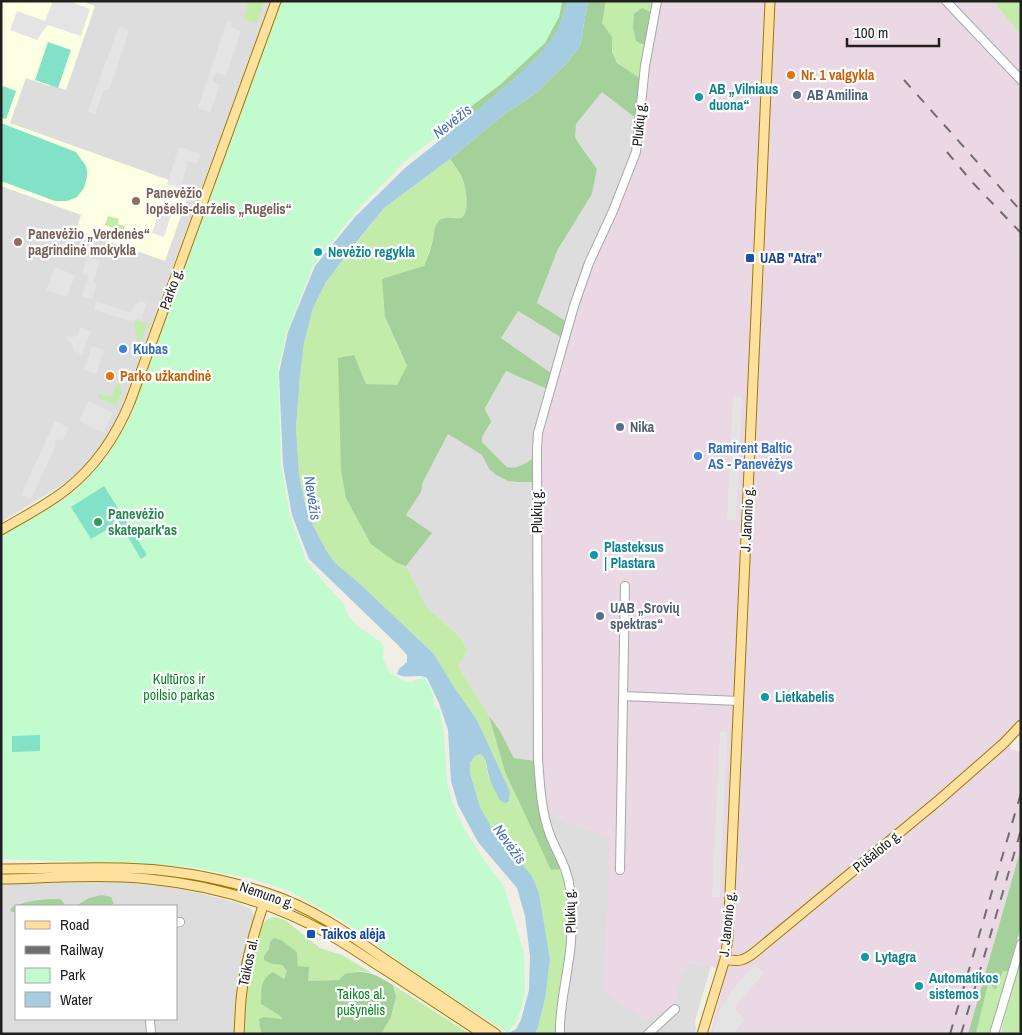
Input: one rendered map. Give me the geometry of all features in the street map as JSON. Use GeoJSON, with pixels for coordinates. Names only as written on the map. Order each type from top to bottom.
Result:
{"type":"FeatureCollection","features":[{"type":"Feature","properties":{"kind":"main road","name":"Parko g."},"geometry":{"type":"LineString","coordinates":[[1,530],[68,489],[86,473],[100,456],[119,426],[130,402],[276,1]]}},
{"type":"Feature","properties":{"kind":"main road","name":"J. Janonio g."},"geometry":{"type":"LineString","coordinates":[[702,1034],[728,946],[770,1]]}},
{"type":"Feature","properties":{"kind":"main road","name":"Pušaloto g."},"geometry":{"type":"LineString","coordinates":[[725,959],[739,961],[755,952],[939,800],[1004,744],[1021,725]]}},
{"type":"Feature","properties":{"kind":"main road","name":"Nemuno g."},"geometry":{"type":"LineString","coordinates":[[1,869],[122,868],[180,872],[204,876],[268,893],[298,905],[330,923],[436,998],[482,1034]]}},
{"type":"Feature","properties":{"kind":"main road","name":"Nemuno g."},"geometry":{"type":"LineString","coordinates":[[1,879],[120,877],[150,879],[214,890],[264,904],[323,931],[496,1034]]}},
{"type":"Feature","properties":{"kind":"main road","name":"Taikos al."},"geometry":{"type":"LineString","coordinates":[[239,1034],[246,965],[268,893]]}},
{"type":"Feature","properties":{"kind":"street","name":"Plukių g."},"geometry":{"type":"LineString","coordinates":[[560,1034],[561,1008],[569,962],[572,903],[565,869],[550,834],[542,807],[541,794],[538,750],[537,441],[574,306],[589,263],[636,152],[645,66],[657,1]]}},
{"type":"Feature","properties":{"kind":"street"},"geometry":{"type":"LineString","coordinates":[[946,1],[1021,80]]}},
{"type":"Feature","properties":{"kind":"street"},"geometry":{"type":"LineString","coordinates":[[620,870],[625,586]]}},
{"type":"Feature","properties":{"kind":"street"},"geometry":{"type":"LineString","coordinates":[[623,696],[739,701]]}},
{"type":"Feature","properties":{"kind":"street"},"geometry":{"type":"LineString","coordinates":[[994,1034],[1021,944]]}},
{"type":"Feature","properties":{"kind":"street"},"geometry":{"type":"LineString","coordinates":[[648,1034],[675,1009]]}},
{"type":"Feature","properties":{"kind":"street"},"geometry":{"type":"LineString","coordinates":[[150,1020],[150,1034]]}},
{"type":"Feature","properties":{"kind":"shaded area"},"geometry":{"type":"Polygon","coordinates":[[[1,1],[270,1],[116,422],[95,454],[76,474],[65,483],[1,522],[1,1]]]}},
{"type":"Feature","properties":{"kind":"shaded area"},"geometry":{"type":"Polygon","coordinates":[[[1,1],[81,1],[95,6],[66,90],[26,78],[10,123],[191,188],[165,261],[76,230],[81,215],[1,186],[1,1]]]}},
{"type":"Feature","properties":{"kind":"shaded area"},"geometry":{"type":"Polygon","coordinates":[[[53,1],[69,1],[90,9],[81,36],[48,25],[37,40],[10,30],[17,11],[45,21],[53,1]]]}},
{"type":"Feature","properties":{"kind":"shaded area"},"geometry":{"type":"Polygon","coordinates":[[[656,1],[993,1],[1021,35],[1021,716],[1010,749],[1021,752],[1021,848],[968,1034],[710,1034],[726,974],[711,966],[691,962],[675,987],[679,1000],[648,1021],[603,992],[609,836],[566,822],[541,808],[534,458],[551,373],[632,159],[656,1]]]}},
{"type":"Feature","properties":{"kind":"shaded area"},"geometry":{"type":"Polygon","coordinates":[[[227,21],[232,22],[231,27],[241,31],[226,76],[217,73],[213,77],[213,82],[220,85],[210,112],[198,108],[227,21]]]}},
{"type":"Feature","properties":{"kind":"shaded area"},"geometry":{"type":"Polygon","coordinates":[[[119,26],[129,31],[110,88],[104,90],[95,114],[88,111],[119,26]]]}},
{"type":"Feature","properties":{"kind":"shaded area"},"geometry":{"type":"Polygon","coordinates":[[[602,91],[637,119],[635,148],[567,322],[537,304],[558,249],[592,194],[597,169],[577,141],[575,129],[576,124],[602,91]]]}},
{"type":"Feature","properties":{"kind":"shaded area"},"geometry":{"type":"Polygon","coordinates":[[[179,147],[201,154],[197,164],[188,161],[180,188],[167,184],[179,147]]]}},
{"type":"Feature","properties":{"kind":"shaded area"},"geometry":{"type":"Polygon","coordinates":[[[161,205],[173,209],[164,237],[152,233],[161,205]]]}},
{"type":"Feature","properties":{"kind":"shaded area"},"geometry":{"type":"Polygon","coordinates":[[[87,257],[100,261],[94,282],[97,283],[92,299],[82,296],[88,276],[82,274],[87,257]]]}},
{"type":"Feature","properties":{"kind":"shaded area"},"geometry":{"type":"Polygon","coordinates":[[[55,267],[75,275],[67,297],[46,290],[55,267]]]}},
{"type":"Feature","properties":{"kind":"shaded area"},"geometry":{"type":"Polygon","coordinates":[[[96,301],[128,312],[132,311],[135,304],[141,301],[146,303],[141,320],[130,321],[94,310],[96,301]]]}},
{"type":"Feature","properties":{"kind":"shaded area"},"geometry":{"type":"Polygon","coordinates":[[[518,311],[562,338],[551,373],[501,338],[518,311]]]}},
{"type":"Feature","properties":{"kind":"shaded area"},"geometry":{"type":"Polygon","coordinates":[[[81,327],[91,331],[82,354],[73,351],[73,346],[67,339],[68,336],[73,338],[74,335],[77,336],[81,327]]]}},
{"type":"Feature","properties":{"kind":"shaded area"},"geometry":{"type":"Polygon","coordinates":[[[92,346],[104,350],[96,374],[84,370],[92,346]]]}},
{"type":"Feature","properties":{"kind":"shaded area"},"geometry":{"type":"Polygon","coordinates":[[[506,371],[547,389],[534,458],[517,468],[507,467],[482,442],[482,437],[491,422],[485,408],[506,371]]]}},
{"type":"Feature","properties":{"kind":"shaded area"},"geometry":{"type":"Polygon","coordinates":[[[733,397],[742,397],[736,520],[727,520],[733,397]]]}},
{"type":"Feature","properties":{"kind":"shaded area"},"geometry":{"type":"Polygon","coordinates":[[[89,401],[113,413],[103,433],[79,421],[89,401]]]}},
{"type":"Feature","properties":{"kind":"shaded area"},"geometry":{"type":"Polygon","coordinates":[[[55,421],[69,428],[63,441],[56,439],[54,443],[56,445],[31,499],[21,495],[55,421]]]}},
{"type":"Feature","properties":{"kind":"shaded area"},"geometry":{"type":"Polygon","coordinates":[[[448,434],[482,455],[489,469],[496,475],[508,481],[534,482],[536,761],[514,758],[500,731],[458,666],[467,651],[462,639],[426,606],[406,566],[431,533],[406,515],[421,492],[423,482],[448,434]]]}},
{"type":"Feature","properties":{"kind":"shaded area"},"geometry":{"type":"Polygon","coordinates":[[[720,732],[727,732],[720,897],[712,897],[720,732]]]}},
{"type":"Feature","properties":{"kind":"shaded area"},"geometry":{"type":"Polygon","coordinates":[[[541,808],[566,822],[609,836],[609,869],[675,987],[690,962],[711,966],[695,1021],[696,1029],[694,1034],[557,1034],[541,808]]]}},
{"type":"Feature","properties":{"kind":"shaded area"},"geometry":{"type":"Polygon","coordinates":[[[122,882],[176,888],[200,893],[238,903],[251,909],[253,918],[237,989],[235,1034],[1,1034],[1,883],[122,882]]]}},
{"type":"Feature","properties":{"kind":"shaded area"},"geometry":{"type":"Polygon","coordinates":[[[755,964],[764,973],[734,1008],[745,1019],[734,1034],[713,1034],[719,1011],[731,991],[755,964]]]}},
{"type":"Feature","properties":{"kind":"green space"},"geometry":{"type":"Polygon","coordinates":[[[241,1],[264,1],[257,23],[243,19],[248,4],[241,1]]]}},
{"type":"Feature","properties":{"kind":"green space","name":"Kultūros ir poilsio parkas"},"geometry":{"type":"Polygon","coordinates":[[[282,1],[562,1],[559,17],[545,43],[502,83],[403,163],[359,208],[313,266],[287,332],[278,369],[281,465],[290,516],[307,562],[344,605],[349,617],[357,626],[381,642],[384,648],[383,659],[390,673],[402,680],[411,682],[423,677],[428,683],[433,694],[433,705],[440,711],[444,733],[447,782],[453,804],[465,830],[484,860],[504,886],[524,953],[525,993],[518,1019],[508,1033],[421,977],[343,921],[289,891],[250,878],[191,867],[1,859],[1,534],[64,499],[78,488],[106,458],[125,427],[133,410],[282,1]]]}},
{"type":"Feature","properties":{"kind":"green space"},"geometry":{"type":"Polygon","coordinates":[[[562,1],[567,1],[561,22],[542,52],[510,83],[442,138],[440,135],[474,104],[502,83],[559,17],[562,1]]]}},
{"type":"Feature","properties":{"kind":"green space"},"geometry":{"type":"Polygon","coordinates":[[[588,1],[606,1],[602,23],[612,37],[612,52],[617,63],[641,79],[637,119],[602,92],[576,124],[575,137],[597,169],[592,194],[558,249],[537,303],[567,322],[562,338],[518,311],[501,338],[551,373],[547,389],[506,371],[485,408],[491,422],[482,437],[482,442],[507,467],[518,467],[534,458],[534,482],[508,481],[496,475],[489,469],[482,455],[448,434],[423,482],[421,492],[406,515],[432,533],[406,566],[397,563],[371,544],[346,498],[341,470],[338,358],[354,355],[366,384],[397,385],[407,366],[385,317],[382,279],[424,266],[438,222],[443,219],[460,218],[466,212],[467,200],[464,182],[450,159],[502,116],[537,92],[567,63],[580,46],[588,1]]]}},
{"type":"Feature","properties":{"kind":"green space"},"geometry":{"type":"Polygon","coordinates":[[[606,1],[656,1],[641,79],[622,67],[615,59],[612,37],[601,24],[606,1]]]}},
{"type":"Feature","properties":{"kind":"green space"},"geometry":{"type":"Polygon","coordinates":[[[993,1],[1021,1],[1021,35],[993,1]]]}},
{"type":"Feature","properties":{"kind":"green space"},"geometry":{"type":"Polygon","coordinates":[[[642,8],[653,13],[648,43],[642,44],[636,41],[633,28],[634,14],[642,8]]]}},
{"type":"Feature","properties":{"kind":"green space"},"geometry":{"type":"Polygon","coordinates":[[[48,42],[71,50],[58,88],[35,80],[48,42]]]}},
{"type":"Feature","properties":{"kind":"green space"},"geometry":{"type":"Polygon","coordinates":[[[3,86],[16,91],[6,119],[1,118],[1,91],[3,86]]]}},
{"type":"Feature","properties":{"kind":"green space"},"geometry":{"type":"Polygon","coordinates":[[[1,123],[76,152],[86,166],[87,171],[84,188],[77,197],[67,201],[55,201],[1,181],[1,123]]]}},
{"type":"Feature","properties":{"kind":"green space"},"geometry":{"type":"Polygon","coordinates":[[[450,159],[465,187],[467,204],[465,213],[459,218],[443,218],[435,228],[424,266],[385,317],[407,367],[397,386],[366,384],[354,356],[397,563],[406,566],[426,606],[462,639],[467,651],[458,666],[489,716],[505,772],[551,870],[563,869],[568,888],[569,934],[557,1034],[535,1034],[545,999],[550,959],[539,893],[532,876],[493,830],[480,807],[470,773],[470,763],[475,756],[480,754],[483,756],[491,779],[510,797],[510,793],[477,720],[434,654],[358,582],[335,563],[326,550],[306,508],[299,475],[296,428],[300,376],[304,343],[313,308],[326,282],[384,208],[450,159]]]}},
{"type":"Feature","properties":{"kind":"green space"},"geometry":{"type":"Polygon","coordinates":[[[108,216],[119,219],[118,224],[125,226],[123,231],[105,225],[108,216]]]}},
{"type":"Feature","properties":{"kind":"green space"},"geometry":{"type":"Polygon","coordinates":[[[135,320],[148,323],[141,342],[138,342],[134,325],[135,320]]]}},
{"type":"Feature","properties":{"kind":"green space"},"geometry":{"type":"Polygon","coordinates":[[[117,383],[120,384],[122,393],[117,405],[98,398],[99,393],[109,397],[112,396],[117,383]]]}},
{"type":"Feature","properties":{"kind":"green space","name":"Panevėžio skatepark'as"},"geometry":{"type":"Polygon","coordinates":[[[104,486],[147,555],[141,559],[116,517],[113,519],[116,524],[91,539],[71,507],[104,486]]]}},
{"type":"Feature","properties":{"kind":"green space"},"geometry":{"type":"Polygon","coordinates":[[[489,716],[500,731],[514,758],[536,761],[541,808],[563,869],[551,870],[505,772],[489,716]]]}},
{"type":"Feature","properties":{"kind":"green space"},"geometry":{"type":"Polygon","coordinates":[[[40,735],[40,751],[12,752],[12,736],[40,735]]]}},
{"type":"Feature","properties":{"kind":"green space"},"geometry":{"type":"Polygon","coordinates":[[[1021,848],[1021,927],[1008,971],[1003,971],[996,989],[991,984],[988,984],[976,1034],[968,1034],[1021,848]]]}},
{"type":"Feature","properties":{"kind":"green space"},"geometry":{"type":"Polygon","coordinates":[[[133,872],[197,879],[258,896],[204,883],[1,875],[1,873],[133,872]]]}},
{"type":"Feature","properties":{"kind":"green space"},"geometry":{"type":"Polygon","coordinates":[[[102,895],[111,897],[114,904],[78,905],[89,898],[102,895]]]}},
{"type":"Feature","properties":{"kind":"green space"},"geometry":{"type":"Polygon","coordinates":[[[61,899],[65,905],[18,905],[36,900],[61,899]]]}},
{"type":"Feature","properties":{"kind":"green space"},"geometry":{"type":"Polygon","coordinates":[[[273,901],[337,932],[392,969],[306,918],[273,903],[273,901]]]}},
{"type":"Feature","properties":{"kind":"green space"},"geometry":{"type":"Polygon","coordinates":[[[15,906],[15,913],[10,911],[15,906]]]}},
{"type":"Feature","properties":{"kind":"green space"},"geometry":{"type":"Polygon","coordinates":[[[275,917],[285,920],[320,948],[342,955],[372,973],[354,972],[339,980],[308,981],[298,966],[297,952],[289,947],[270,942],[269,949],[264,956],[272,964],[282,965],[287,971],[284,979],[261,1004],[280,1016],[282,1020],[264,1017],[260,1028],[262,1034],[245,1034],[245,1004],[251,967],[262,927],[267,920],[275,917]]]}},
{"type":"Feature","properties":{"kind":"green space","name":"Taikos al. pušynėlis"},"geometry":{"type":"Polygon","coordinates":[[[274,938],[281,940],[297,952],[298,966],[309,967],[308,981],[339,980],[345,974],[365,972],[376,975],[393,985],[396,997],[391,1017],[381,1034],[262,1034],[259,1019],[264,1017],[282,1019],[261,1004],[262,986],[265,978],[273,972],[284,979],[287,971],[282,965],[272,964],[264,960],[270,942],[274,938]]]}},
{"type":"Feature","properties":{"kind":"green space"},"geometry":{"type":"Polygon","coordinates":[[[1021,960],[1021,1034],[1000,1034],[1018,969],[1021,960]]]}},
{"type":"Feature","properties":{"kind":"green space"},"geometry":{"type":"Polygon","coordinates":[[[1004,971],[1008,971],[989,1034],[976,1034],[988,984],[991,984],[1004,971]]]}},
{"type":"Feature","properties":{"kind":"green space"},"geometry":{"type":"Polygon","coordinates":[[[393,985],[470,1034],[381,1034],[391,1017],[396,998],[393,985]]]}},
{"type":"Feature","properties":{"kind":"water"},"geometry":{"type":"Polygon","coordinates":[[[567,1],[588,1],[580,46],[567,63],[537,92],[502,116],[450,159],[384,208],[326,282],[313,308],[304,343],[296,428],[299,475],[306,508],[326,550],[335,563],[358,582],[434,654],[477,720],[510,792],[509,801],[506,803],[502,802],[491,782],[483,756],[480,754],[475,756],[470,763],[470,773],[480,807],[493,830],[532,876],[539,893],[550,959],[545,999],[535,1034],[507,1034],[516,1029],[521,1020],[529,990],[530,956],[525,916],[517,888],[478,842],[458,805],[451,781],[448,730],[439,703],[427,678],[397,674],[399,669],[407,662],[407,655],[309,559],[292,515],[283,465],[279,373],[288,332],[315,266],[355,217],[405,168],[506,86],[538,56],[555,34],[567,1]]]}},
{"type":"Feature","properties":{"kind":"railway"},"geometry":{"type":"LineString","coordinates":[[904,80],[1021,211]]}},
{"type":"Feature","properties":{"kind":"railway"},"geometry":{"type":"LineString","coordinates":[[947,152],[973,183],[1021,233]]}},
{"type":"Feature","properties":{"kind":"railway"},"geometry":{"type":"LineString","coordinates":[[950,1034],[1021,793]]}},
{"type":"Feature","properties":{"kind":"railway"},"geometry":{"type":"LineString","coordinates":[[961,1034],[1021,830]]}},
{"type":"Feature","properties":{"kind":"place","name":"Nr. 1 valgykla"},"geometry":{"type":"Point","coordinates":[791,75]}},
{"type":"Feature","properties":{"kind":"place","name":"AB Amilina"},"geometry":{"type":"Point","coordinates":[797,95]}},
{"type":"Feature","properties":{"kind":"place","name":"AB „Vilniaus duona“"},"geometry":{"type":"Point","coordinates":[699,97]}},
{"type":"Feature","properties":{"kind":"place","name":"Panevėžio lopšelis-darželis „Rugelis“"},"geometry":{"type":"Point","coordinates":[136,201]}},
{"type":"Feature","properties":{"kind":"place","name":"Panevėžio „Verdenės“ pagrindinė mokykla"},"geometry":{"type":"Point","coordinates":[18,242]}},
{"type":"Feature","properties":{"kind":"place","name":"Nevėžio regykla"},"geometry":{"type":"Point","coordinates":[318,252]}},
{"type":"Feature","properties":{"kind":"place","name":"UAB \"Atra\""},"geometry":{"type":"Point","coordinates":[750,258]}},
{"type":"Feature","properties":{"kind":"place","name":"Kubas"},"geometry":{"type":"Point","coordinates":[123,349]}},
{"type":"Feature","properties":{"kind":"place","name":"Parko užkandinė"},"geometry":{"type":"Point","coordinates":[110,376]}},
{"type":"Feature","properties":{"kind":"place","name":"Nika"},"geometry":{"type":"Point","coordinates":[620,427]}},
{"type":"Feature","properties":{"kind":"place","name":"Ramirent Baltic AS - Panevėžys"},"geometry":{"type":"Point","coordinates":[698,456]}},
{"type":"Feature","properties":{"kind":"place","name":"Panevėžio skatepark'as"},"geometry":{"type":"Point","coordinates":[98,522]}},
{"type":"Feature","properties":{"kind":"place","name":"Plasteksus | Plastara"},"geometry":{"type":"Point","coordinates":[594,555]}},
{"type":"Feature","properties":{"kind":"place","name":"UAB „Srovių spektras“"},"geometry":{"type":"Point","coordinates":[600,616]}},
{"type":"Feature","properties":{"kind":"place","name":"Lietkabelis"},"geometry":{"type":"Point","coordinates":[765,697]}},
{"type":"Feature","properties":{"kind":"place","name":"Taikos alėja"},"geometry":{"type":"Point","coordinates":[311,934]}},
{"type":"Feature","properties":{"kind":"place","name":"Lytagra"},"geometry":{"type":"Point","coordinates":[865,957]}},
{"type":"Feature","properties":{"kind":"place","name":"Automatikos sistemos"},"geometry":{"type":"Point","coordinates":[919,986]}},
{"type":"Feature","properties":{"kind":"water label","name":"Nevėžis"},"geometry":{"type":"Point","coordinates":[452,121]}},
{"type":"Feature","properties":{"kind":"water label","name":"Nevėžis"},"geometry":{"type":"Point","coordinates":[313,498]}},
{"type":"Feature","properties":{"kind":"water label","name":"Nevėžis"},"geometry":{"type":"Point","coordinates":[510,844]}}]}
